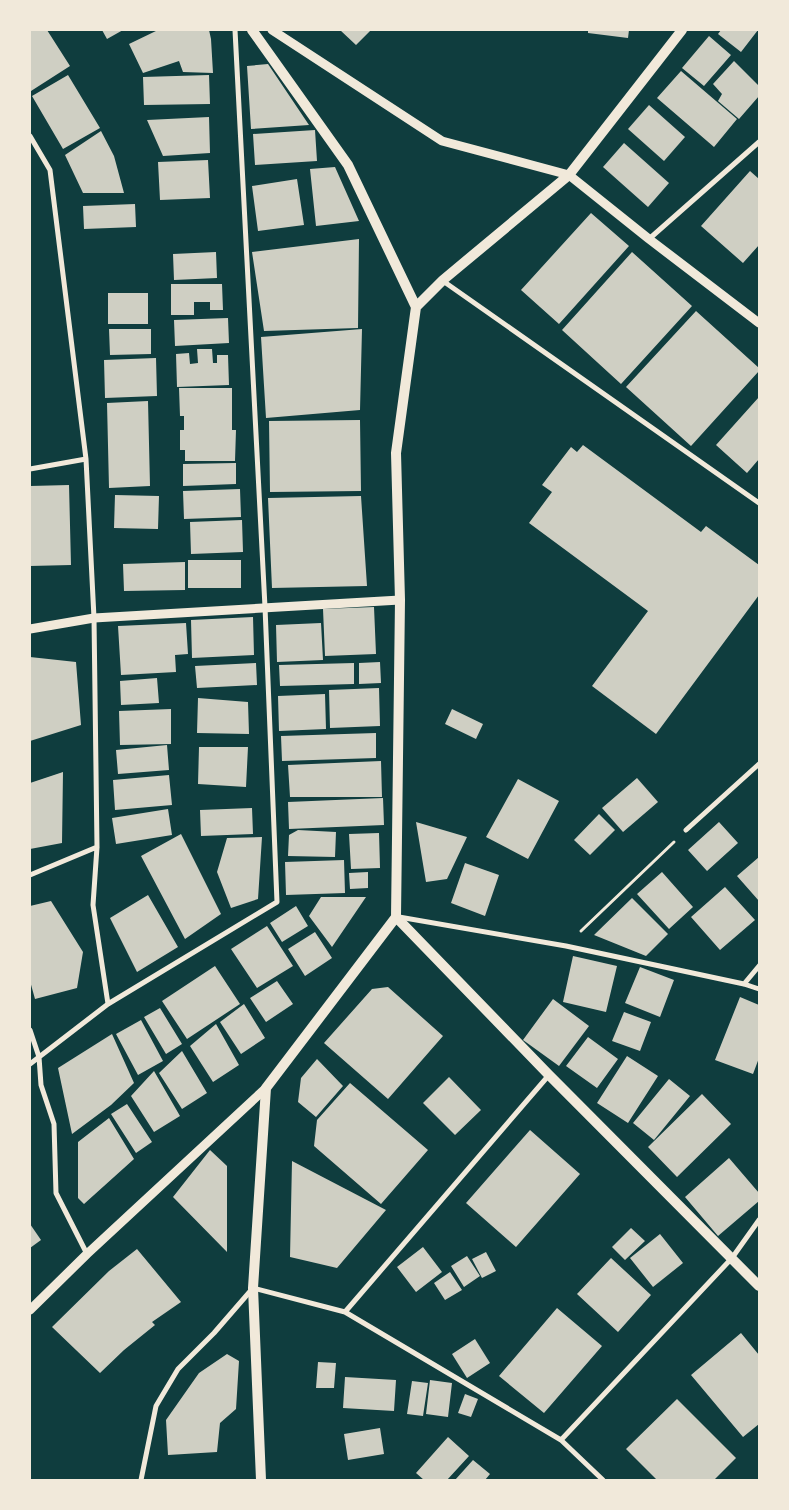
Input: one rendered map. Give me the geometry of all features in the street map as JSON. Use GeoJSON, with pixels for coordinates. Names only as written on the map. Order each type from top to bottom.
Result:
{"type":"FeatureCollection","features":[{"type":"Feature","properties":{"kind":"main road"},"geometry":{"type":"LineString","coordinates":[[252,30],[348,165],[416,307],[396,453],[400,600],[396,917],[266,1088],[253,1288],[261,1480]]}},
{"type":"Feature","properties":{"kind":"main road"},"geometry":{"type":"LineString","coordinates":[[416,307],[443,280],[569,174],[680,31]]}},
{"type":"Feature","properties":{"kind":"main road"},"geometry":{"type":"LineString","coordinates":[[396,917],[549,1075],[759,1286]]}},
{"type":"Feature","properties":{"kind":"street"},"geometry":{"type":"LineString","coordinates":[[30,1064],[108,1004],[277,902],[265,607],[235,30]]}},
{"type":"Feature","properties":{"kind":"street"},"geometry":{"type":"LineString","coordinates":[[272,30],[442,141],[569,174],[649,239],[759,323]]}},
{"type":"Feature","properties":{"kind":"street"},"geometry":{"type":"LineString","coordinates":[[30,136],[50,170],[86,459],[94,618],[97,847],[93,905],[108,1004]]}},
{"type":"Feature","properties":{"kind":"street"},"geometry":{"type":"LineString","coordinates":[[649,239],[759,142]]}},
{"type":"Feature","properties":{"kind":"street"},"geometry":{"type":"LineString","coordinates":[[443,280],[759,503]]}},
{"type":"Feature","properties":{"kind":"street"},"geometry":{"type":"LineString","coordinates":[[30,470],[86,459]]}},
{"type":"Feature","properties":{"kind":"street"},"geometry":{"type":"LineString","coordinates":[[30,628],[94,618],[400,600]]}},
{"type":"Feature","properties":{"kind":"street"},"geometry":{"type":"LineString","coordinates":[[686,830],[759,764]]}},
{"type":"Feature","properties":{"kind":"street"},"geometry":{"type":"LineString","coordinates":[[30,875],[97,847]]}},
{"type":"Feature","properties":{"kind":"street"},"geometry":{"type":"LineString","coordinates":[[396,917],[566,946],[744,984],[759,989]]}},
{"type":"Feature","properties":{"kind":"street"},"geometry":{"type":"LineString","coordinates":[[744,984],[759,966]]}},
{"type":"Feature","properties":{"kind":"street"},"geometry":{"type":"LineString","coordinates":[[30,1030],[39,1057],[41,1085],[54,1124],[56,1193],[87,1254]]}},
{"type":"Feature","properties":{"kind":"street"},"geometry":{"type":"LineString","coordinates":[[345,1312],[549,1075]]}},
{"type":"Feature","properties":{"kind":"street"},"geometry":{"type":"LineString","coordinates":[[30,1310],[87,1254],[266,1088]]}},
{"type":"Feature","properties":{"kind":"street"},"geometry":{"type":"LineString","coordinates":[[561,1440],[732,1258],[759,1220]]}},
{"type":"Feature","properties":{"kind":"street"},"geometry":{"type":"LineString","coordinates":[[141,1480],[156,1406],[178,1369],[214,1333],[253,1288],[345,1312],[561,1440],[603,1480]]}},
{"type":"Feature","properties":{"kind":"path"},"geometry":{"type":"LineString","coordinates":[[566,946],[686,830]]}},
{"type":"Feature","properties":{"kind":"building"},"geometry":{"type":"Polygon","coordinates":[[[30,30],[47,30],[70,66],[31,91],[30,89],[30,30]]]}},
{"type":"Feature","properties":{"kind":"building"},"geometry":{"type":"Polygon","coordinates":[[[102,30],[123,30],[107,39],[102,30]]]}},
{"type":"Feature","properties":{"kind":"building"},"geometry":{"type":"Polygon","coordinates":[[[158,30],[209,30],[213,73],[183,72],[179,61],[143,73],[129,44],[158,30]]]}},
{"type":"Feature","properties":{"kind":"building"},"geometry":{"type":"Polygon","coordinates":[[[340,30],[371,30],[356,45],[340,30]]]}},
{"type":"Feature","properties":{"kind":"building"},"geometry":{"type":"Polygon","coordinates":[[[588,30],[629,30],[628,38],[588,33],[588,30]]]}},
{"type":"Feature","properties":{"kind":"building"},"geometry":{"type":"Polygon","coordinates":[[[721,30],[758,30],[741,52],[718,34],[721,30]]]}},
{"type":"Feature","properties":{"kind":"building"},"geometry":{"type":"Polygon","coordinates":[[[709,36],[731,55],[704,86],[682,68],[709,36]]]}},
{"type":"Feature","properties":{"kind":"building"},"geometry":{"type":"Polygon","coordinates":[[[734,61],[759,86],[759,96],[739,119],[718,101],[722,94],[713,84],[734,61]]]}},
{"type":"Feature","properties":{"kind":"building"},"geometry":{"type":"Polygon","coordinates":[[[268,64],[309,125],[251,129],[247,66],[268,64]]]}},
{"type":"Feature","properties":{"kind":"building"},"geometry":{"type":"Polygon","coordinates":[[[681,71],[737,119],[714,147],[657,98],[681,71]]]}},
{"type":"Feature","properties":{"kind":"building"},"geometry":{"type":"Polygon","coordinates":[[[68,75],[100,128],[63,149],[32,96],[68,75]]]}},
{"type":"Feature","properties":{"kind":"building"},"geometry":{"type":"Polygon","coordinates":[[[209,75],[210,104],[144,105],[143,77],[209,75]]]}},
{"type":"Feature","properties":{"kind":"building"},"geometry":{"type":"Polygon","coordinates":[[[649,105],[685,137],[664,161],[628,129],[649,105]]]}},
{"type":"Feature","properties":{"kind":"building"},"geometry":{"type":"Polygon","coordinates":[[[209,117],[210,153],[163,156],[147,120],[209,117]]]}},
{"type":"Feature","properties":{"kind":"building"},"geometry":{"type":"Polygon","coordinates":[[[315,130],[317,161],[255,165],[253,134],[315,130]]]}},
{"type":"Feature","properties":{"kind":"building"},"geometry":{"type":"Polygon","coordinates":[[[101,131],[114,156],[124,193],[83,193],[65,155],[101,131]]]}},
{"type":"Feature","properties":{"kind":"building"},"geometry":{"type":"Polygon","coordinates":[[[624,143],[669,183],[648,207],[603,167],[624,143]]]}},
{"type":"Feature","properties":{"kind":"building"},"geometry":{"type":"Polygon","coordinates":[[[208,160],[210,198],[160,200],[158,162],[208,160]]]}},
{"type":"Feature","properties":{"kind":"building"},"geometry":{"type":"Polygon","coordinates":[[[335,167],[359,221],[316,226],[310,169],[335,167]]]}},
{"type":"Feature","properties":{"kind":"building"},"geometry":{"type":"Polygon","coordinates":[[[750,171],[759,179],[759,245],[743,263],[701,226],[750,171]]]}},
{"type":"Feature","properties":{"kind":"building"},"geometry":{"type":"Polygon","coordinates":[[[297,179],[304,225],[258,231],[252,186],[297,179]]]}},
{"type":"Feature","properties":{"kind":"building"},"geometry":{"type":"Polygon","coordinates":[[[135,204],[136,227],[84,229],[83,206],[135,204]]]}},
{"type":"Feature","properties":{"kind":"building"},"geometry":{"type":"Polygon","coordinates":[[[591,213],[629,246],[559,324],[521,290],[591,213]]]}},
{"type":"Feature","properties":{"kind":"building"},"geometry":{"type":"Polygon","coordinates":[[[359,239],[358,328],[264,331],[252,252],[359,239]]]}},
{"type":"Feature","properties":{"kind":"building"},"geometry":{"type":"Polygon","coordinates":[[[216,252],[217,278],[174,280],[173,254],[216,252]]]}},
{"type":"Feature","properties":{"kind":"building"},"geometry":{"type":"Polygon","coordinates":[[[632,252],[692,306],[621,384],[562,330],[632,252]]]}},
{"type":"Feature","properties":{"kind":"building"},"geometry":{"type":"Polygon","coordinates":[[[171,284],[222,284],[223,310],[210,310],[210,302],[194,302],[194,315],[171,315],[171,284]]]}},
{"type":"Feature","properties":{"kind":"building"},"geometry":{"type":"Polygon","coordinates":[[[108,293],[148,293],[148,324],[108,324],[108,293]]]}},
{"type":"Feature","properties":{"kind":"building"},"geometry":{"type":"Polygon","coordinates":[[[696,311],[759,368],[759,371],[691,446],[626,387],[696,311]]]}},
{"type":"Feature","properties":{"kind":"building"},"geometry":{"type":"Polygon","coordinates":[[[228,318],[229,343],[175,346],[174,320],[228,318]]]}},
{"type":"Feature","properties":{"kind":"building"},"geometry":{"type":"Polygon","coordinates":[[[109,329],[151,329],[151,354],[110,355],[109,329]]]}},
{"type":"Feature","properties":{"kind":"building"},"geometry":{"type":"Polygon","coordinates":[[[362,329],[360,410],[266,418],[261,337],[362,329]]]}},
{"type":"Feature","properties":{"kind":"building"},"geometry":{"type":"Polygon","coordinates":[[[197,349],[212,349],[213,363],[217,363],[217,355],[228,355],[229,385],[177,387],[176,354],[189,353],[190,364],[198,363],[197,349]]]}},
{"type":"Feature","properties":{"kind":"building"},"geometry":{"type":"Polygon","coordinates":[[[156,358],[157,396],[105,398],[104,360],[156,358]]]}},
{"type":"Feature","properties":{"kind":"building"},"geometry":{"type":"Polygon","coordinates":[[[179,388],[232,388],[232,430],[236,430],[235,461],[185,461],[185,450],[180,450],[180,430],[184,430],[184,416],[180,416],[179,388]]]}},
{"type":"Feature","properties":{"kind":"building"},"geometry":{"type":"Polygon","coordinates":[[[759,397],[759,459],[747,473],[716,445],[759,397]]]}},
{"type":"Feature","properties":{"kind":"building"},"geometry":{"type":"Polygon","coordinates":[[[148,401],[150,486],[109,488],[107,403],[148,401]]]}},
{"type":"Feature","properties":{"kind":"building"},"geometry":{"type":"Polygon","coordinates":[[[360,420],[361,491],[270,492],[269,421],[360,420]]]}},
{"type":"Feature","properties":{"kind":"building"},"geometry":{"type":"Polygon","coordinates":[[[583,445],[701,532],[706,526],[759,565],[759,595],[656,734],[592,686],[648,611],[529,523],[552,492],[542,485],[571,447],[577,452],[583,445]]]}},
{"type":"Feature","properties":{"kind":"building"},"geometry":{"type":"Polygon","coordinates":[[[236,463],[236,484],[183,486],[183,464],[236,463]]]}},
{"type":"Feature","properties":{"kind":"building"},"geometry":{"type":"Polygon","coordinates":[[[69,485],[71,565],[30,566],[30,486],[69,485]]]}},
{"type":"Feature","properties":{"kind":"building"},"geometry":{"type":"Polygon","coordinates":[[[240,489],[241,517],[184,519],[183,491],[240,489]]]}},
{"type":"Feature","properties":{"kind":"building"},"geometry":{"type":"Polygon","coordinates":[[[115,495],[159,496],[158,529],[114,528],[115,495]]]}},
{"type":"Feature","properties":{"kind":"building"},"geometry":{"type":"Polygon","coordinates":[[[361,496],[367,586],[272,588],[268,498],[361,496]]]}},
{"type":"Feature","properties":{"kind":"building"},"geometry":{"type":"Polygon","coordinates":[[[242,520],[243,552],[191,554],[190,522],[242,520]]]}},
{"type":"Feature","properties":{"kind":"building"},"geometry":{"type":"Polygon","coordinates":[[[188,560],[241,560],[241,588],[188,588],[188,560]]]}},
{"type":"Feature","properties":{"kind":"building"},"geometry":{"type":"Polygon","coordinates":[[[185,562],[185,590],[124,591],[123,564],[185,562]]]}},
{"type":"Feature","properties":{"kind":"building"},"geometry":{"type":"Polygon","coordinates":[[[374,607],[376,654],[325,656],[323,609],[374,607]]]}},
{"type":"Feature","properties":{"kind":"building"},"geometry":{"type":"Polygon","coordinates":[[[253,617],[254,655],[192,658],[191,620],[253,617]]]}},
{"type":"Feature","properties":{"kind":"building"},"geometry":{"type":"Polygon","coordinates":[[[186,623],[188,654],[175,655],[176,672],[121,675],[118,626],[186,623]]]}},
{"type":"Feature","properties":{"kind":"building"},"geometry":{"type":"Polygon","coordinates":[[[321,623],[323,660],[277,662],[276,625],[321,623]]]}},
{"type":"Feature","properties":{"kind":"building"},"geometry":{"type":"Polygon","coordinates":[[[30,657],[76,662],[81,725],[30,741],[30,657]]]}},
{"type":"Feature","properties":{"kind":"building"},"geometry":{"type":"Polygon","coordinates":[[[380,662],[381,683],[359,684],[359,663],[380,662]]]}},
{"type":"Feature","properties":{"kind":"building"},"geometry":{"type":"Polygon","coordinates":[[[256,663],[257,685],[197,688],[195,666],[256,663]]]}},
{"type":"Feature","properties":{"kind":"building"},"geometry":{"type":"Polygon","coordinates":[[[354,663],[354,684],[280,686],[279,665],[354,663]]]}},
{"type":"Feature","properties":{"kind":"building"},"geometry":{"type":"Polygon","coordinates":[[[157,678],[159,703],[121,705],[120,681],[157,678]]]}},
{"type":"Feature","properties":{"kind":"building"},"geometry":{"type":"Polygon","coordinates":[[[379,688],[380,726],[330,728],[329,690],[379,688]]]}},
{"type":"Feature","properties":{"kind":"building"},"geometry":{"type":"Polygon","coordinates":[[[325,694],[326,729],[279,731],[278,696],[325,694]]]}},
{"type":"Feature","properties":{"kind":"building"},"geometry":{"type":"Polygon","coordinates":[[[198,698],[248,702],[249,734],[197,733],[198,698]]]}},
{"type":"Feature","properties":{"kind":"building"},"geometry":{"type":"Polygon","coordinates":[[[171,709],[171,744],[120,745],[119,711],[171,709]]]}},
{"type":"Feature","properties":{"kind":"building"},"geometry":{"type":"Polygon","coordinates":[[[452,709],[483,724],[476,739],[445,724],[452,709]]]}},
{"type":"Feature","properties":{"kind":"building"},"geometry":{"type":"Polygon","coordinates":[[[376,733],[376,758],[282,761],[281,736],[376,733]]]}},
{"type":"Feature","properties":{"kind":"building"},"geometry":{"type":"Polygon","coordinates":[[[167,745],[169,770],[118,774],[116,750],[167,745]]]}},
{"type":"Feature","properties":{"kind":"building"},"geometry":{"type":"Polygon","coordinates":[[[199,747],[248,747],[246,787],[198,784],[199,747]]]}},
{"type":"Feature","properties":{"kind":"building"},"geometry":{"type":"Polygon","coordinates":[[[381,761],[382,797],[290,797],[288,765],[381,761]]]}},
{"type":"Feature","properties":{"kind":"building"},"geometry":{"type":"Polygon","coordinates":[[[63,772],[62,843],[30,849],[30,783],[63,772]]]}},
{"type":"Feature","properties":{"kind":"building"},"geometry":{"type":"Polygon","coordinates":[[[169,775],[172,805],[115,810],[113,780],[169,775]]]}},
{"type":"Feature","properties":{"kind":"building"},"geometry":{"type":"Polygon","coordinates":[[[637,778],[658,802],[623,832],[602,808],[637,778]]]}},
{"type":"Feature","properties":{"kind":"building"},"geometry":{"type":"Polygon","coordinates":[[[518,779],[559,801],[528,859],[486,837],[518,779]]]}},
{"type":"Feature","properties":{"kind":"building"},"geometry":{"type":"Polygon","coordinates":[[[383,798],[384,825],[289,829],[288,802],[383,798]]]}},
{"type":"Feature","properties":{"kind":"building"},"geometry":{"type":"Polygon","coordinates":[[[252,808],[253,834],[201,836],[200,810],[252,808]]]}},
{"type":"Feature","properties":{"kind":"building"},"geometry":{"type":"Polygon","coordinates":[[[168,809],[172,835],[116,844],[112,818],[168,809]]]}},
{"type":"Feature","properties":{"kind":"building"},"geometry":{"type":"Polygon","coordinates":[[[599,814],[615,830],[590,855],[574,840],[599,814]]]}},
{"type":"Feature","properties":{"kind":"building"},"geometry":{"type":"Polygon","coordinates":[[[416,822],[467,837],[447,879],[426,882],[416,822]]]}},
{"type":"Feature","properties":{"kind":"building"},"geometry":{"type":"Polygon","coordinates":[[[719,822],[738,843],[707,871],[688,850],[719,822]]]}},
{"type":"Feature","properties":{"kind":"building"},"geometry":{"type":"Polygon","coordinates":[[[298,830],[336,832],[335,857],[288,856],[289,835],[298,830]]]}},
{"type":"Feature","properties":{"kind":"building"},"geometry":{"type":"Polygon","coordinates":[[[379,833],[380,868],[351,869],[349,834],[379,833]]]}},
{"type":"Feature","properties":{"kind":"building"},"geometry":{"type":"Polygon","coordinates":[[[181,834],[221,914],[185,939],[141,856],[181,834]]]}},
{"type":"Feature","properties":{"kind":"building"},"geometry":{"type":"Polygon","coordinates":[[[262,837],[258,899],[231,908],[217,872],[227,838],[262,837]]]}},
{"type":"Feature","properties":{"kind":"building"},"geometry":{"type":"Polygon","coordinates":[[[759,857],[759,901],[737,876],[759,857]]]}},
{"type":"Feature","properties":{"kind":"building"},"geometry":{"type":"Polygon","coordinates":[[[344,860],[345,893],[286,895],[285,862],[344,860]]]}},
{"type":"Feature","properties":{"kind":"building"},"geometry":{"type":"Polygon","coordinates":[[[465,863],[499,875],[485,916],[451,903],[465,863]]]}},
{"type":"Feature","properties":{"kind":"building"},"geometry":{"type":"Polygon","coordinates":[[[368,872],[368,888],[350,889],[349,873],[368,872]]]}},
{"type":"Feature","properties":{"kind":"building"},"geometry":{"type":"Polygon","coordinates":[[[662,872],[693,907],[669,929],[637,894],[662,872]]]}},
{"type":"Feature","properties":{"kind":"building"},"geometry":{"type":"Polygon","coordinates":[[[725,887],[755,920],[720,950],[691,917],[725,887]]]}},
{"type":"Feature","properties":{"kind":"building"},"geometry":{"type":"Polygon","coordinates":[[[148,895],[178,947],[137,972],[110,918],[148,895]]]}},
{"type":"Feature","properties":{"kind":"building"},"geometry":{"type":"Polygon","coordinates":[[[321,897],[366,897],[332,947],[309,916],[321,897]]]}},
{"type":"Feature","properties":{"kind":"building"},"geometry":{"type":"Polygon","coordinates":[[[632,898],[668,934],[646,956],[594,935],[632,898]]]}},
{"type":"Feature","properties":{"kind":"building"},"geometry":{"type":"Polygon","coordinates":[[[51,901],[83,952],[77,988],[35,999],[30,981],[30,906],[51,901]]]}},
{"type":"Feature","properties":{"kind":"building"},"geometry":{"type":"Polygon","coordinates":[[[296,906],[308,926],[282,942],[270,923],[296,906]]]}},
{"type":"Feature","properties":{"kind":"building"},"geometry":{"type":"Polygon","coordinates":[[[267,926],[293,966],[257,988],[231,949],[267,926]]]}},
{"type":"Feature","properties":{"kind":"building"},"geometry":{"type":"Polygon","coordinates":[[[315,932],[332,958],[305,976],[288,949],[315,932]]]}},
{"type":"Feature","properties":{"kind":"building"},"geometry":{"type":"Polygon","coordinates":[[[573,956],[617,966],[606,1012],[563,1002],[573,956]]]}},
{"type":"Feature","properties":{"kind":"building"},"geometry":{"type":"Polygon","coordinates":[[[215,966],[240,1004],[187,1039],[162,1001],[215,966]]]}},
{"type":"Feature","properties":{"kind":"building"},"geometry":{"type":"Polygon","coordinates":[[[640,967],[674,980],[660,1017],[625,1003],[640,967]]]}},
{"type":"Feature","properties":{"kind":"building"},"geometry":{"type":"Polygon","coordinates":[[[277,981],[293,1004],[266,1022],[250,998],[277,981]]]}},
{"type":"Feature","properties":{"kind":"building"},"geometry":{"type":"Polygon","coordinates":[[[388,987],[443,1036],[388,1099],[324,1043],[372,989],[388,987]]]}},
{"type":"Feature","properties":{"kind":"building"},"geometry":{"type":"Polygon","coordinates":[[[740,997],[759,1005],[759,1058],[753,1074],[715,1060],[740,997]]]}},
{"type":"Feature","properties":{"kind":"building"},"geometry":{"type":"Polygon","coordinates":[[[553,999],[589,1026],[559,1066],[523,1040],[553,999]]]}},
{"type":"Feature","properties":{"kind":"building"},"geometry":{"type":"Polygon","coordinates":[[[244,1004],[265,1038],[241,1054],[220,1022],[244,1004]]]}},
{"type":"Feature","properties":{"kind":"building"},"geometry":{"type":"Polygon","coordinates":[[[160,1008],[182,1044],[166,1054],[144,1017],[160,1008]]]}},
{"type":"Feature","properties":{"kind":"building"},"geometry":{"type":"Polygon","coordinates":[[[624,1012],[651,1022],[640,1051],[612,1041],[624,1012]]]}},
{"type":"Feature","properties":{"kind":"building"},"geometry":{"type":"Polygon","coordinates":[[[141,1020],[163,1061],[138,1075],[116,1034],[141,1020]]]}},
{"type":"Feature","properties":{"kind":"building"},"geometry":{"type":"Polygon","coordinates":[[[216,1024],[239,1065],[213,1082],[190,1046],[216,1024]]]}},
{"type":"Feature","properties":{"kind":"building"},"geometry":{"type":"Polygon","coordinates":[[[112,1034],[134,1083],[111,1105],[72,1134],[58,1068],[112,1034]]]}},
{"type":"Feature","properties":{"kind":"building"},"geometry":{"type":"Polygon","coordinates":[[[588,1037],[618,1059],[597,1088],[566,1066],[588,1037]]]}},
{"type":"Feature","properties":{"kind":"building"},"geometry":{"type":"Polygon","coordinates":[[[182,1051],[207,1093],[182,1109],[159,1073],[182,1051]]]}},
{"type":"Feature","properties":{"kind":"building"},"geometry":{"type":"Polygon","coordinates":[[[627,1056],[658,1076],[628,1123],[597,1103],[627,1056]]]}},
{"type":"Feature","properties":{"kind":"building"},"geometry":{"type":"Polygon","coordinates":[[[317,1059],[343,1086],[316,1117],[298,1102],[301,1078],[317,1059]]]}},
{"type":"Feature","properties":{"kind":"building"},"geometry":{"type":"Polygon","coordinates":[[[154,1071],[180,1116],[154,1132],[131,1096],[154,1071]]]}},
{"type":"Feature","properties":{"kind":"building"},"geometry":{"type":"Polygon","coordinates":[[[449,1077],[481,1110],[455,1135],[423,1103],[449,1077]]]}},
{"type":"Feature","properties":{"kind":"building"},"geometry":{"type":"Polygon","coordinates":[[[669,1079],[690,1096],[654,1140],[633,1123],[669,1079]]]}},
{"type":"Feature","properties":{"kind":"building"},"geometry":{"type":"Polygon","coordinates":[[[350,1083],[428,1150],[381,1204],[314,1146],[317,1120],[350,1083]]]}},
{"type":"Feature","properties":{"kind":"building"},"geometry":{"type":"Polygon","coordinates":[[[702,1094],[731,1124],[677,1177],[648,1147],[702,1094]]]}},
{"type":"Feature","properties":{"kind":"building"},"geometry":{"type":"Polygon","coordinates":[[[127,1104],[152,1142],[136,1153],[111,1114],[127,1104]]]}},
{"type":"Feature","properties":{"kind":"building"},"geometry":{"type":"Polygon","coordinates":[[[109,1118],[134,1159],[84,1204],[78,1198],[78,1142],[109,1118]]]}},
{"type":"Feature","properties":{"kind":"building"},"geometry":{"type":"Polygon","coordinates":[[[530,1130],[580,1174],[516,1247],[466,1203],[530,1130]]]}},
{"type":"Feature","properties":{"kind":"building"},"geometry":{"type":"Polygon","coordinates":[[[210,1150],[227,1166],[227,1252],[173,1197],[210,1150]]]}},
{"type":"Feature","properties":{"kind":"building"},"geometry":{"type":"Polygon","coordinates":[[[729,1158],[759,1193],[759,1201],[718,1236],[685,1197],[729,1158]]]}},
{"type":"Feature","properties":{"kind":"building"},"geometry":{"type":"Polygon","coordinates":[[[292,1161],[386,1210],[337,1268],[290,1257],[292,1161]]]}},
{"type":"Feature","properties":{"kind":"building"},"geometry":{"type":"Polygon","coordinates":[[[30,1224],[41,1240],[30,1248],[30,1224]]]}},
{"type":"Feature","properties":{"kind":"building"},"geometry":{"type":"Polygon","coordinates":[[[631,1228],[645,1241],[625,1260],[612,1247],[631,1228]]]}},
{"type":"Feature","properties":{"kind":"building"},"geometry":{"type":"Polygon","coordinates":[[[660,1234],[683,1263],[653,1287],[630,1258],[660,1234]]]}},
{"type":"Feature","properties":{"kind":"building"},"geometry":{"type":"Polygon","coordinates":[[[423,1247],[442,1272],[416,1292],[397,1267],[423,1247]]]}},
{"type":"Feature","properties":{"kind":"building"},"geometry":{"type":"Polygon","coordinates":[[[137,1249],[181,1302],[152,1322],[155,1325],[124,1350],[100,1373],[52,1327],[109,1271],[137,1249]]]}},
{"type":"Feature","properties":{"kind":"building"},"geometry":{"type":"Polygon","coordinates":[[[486,1252],[496,1271],[482,1278],[472,1259],[486,1252]]]}},
{"type":"Feature","properties":{"kind":"building"},"geometry":{"type":"Polygon","coordinates":[[[467,1256],[480,1276],[464,1287],[451,1266],[467,1256]]]}},
{"type":"Feature","properties":{"kind":"building"},"geometry":{"type":"Polygon","coordinates":[[[611,1258],[651,1295],[618,1332],[577,1294],[611,1258]]]}},
{"type":"Feature","properties":{"kind":"building"},"geometry":{"type":"Polygon","coordinates":[[[450,1272],[462,1290],[445,1300],[434,1283],[450,1272]]]}},
{"type":"Feature","properties":{"kind":"building"},"geometry":{"type":"Polygon","coordinates":[[[557,1308],[602,1346],[544,1413],[499,1376],[557,1308]]]}},
{"type":"Feature","properties":{"kind":"building"},"geometry":{"type":"Polygon","coordinates":[[[741,1333],[759,1355],[759,1424],[743,1437],[691,1375],[741,1333]]]}},
{"type":"Feature","properties":{"kind":"building"},"geometry":{"type":"Polygon","coordinates":[[[475,1339],[490,1363],[467,1378],[452,1354],[475,1339]]]}},
{"type":"Feature","properties":{"kind":"building"},"geometry":{"type":"Polygon","coordinates":[[[227,1354],[239,1361],[236,1409],[220,1423],[217,1452],[168,1455],[166,1420],[199,1373],[227,1354]]]}},
{"type":"Feature","properties":{"kind":"building"},"geometry":{"type":"Polygon","coordinates":[[[318,1362],[336,1363],[334,1388],[316,1388],[318,1362]]]}},
{"type":"Feature","properties":{"kind":"building"},"geometry":{"type":"Polygon","coordinates":[[[345,1377],[396,1380],[394,1411],[343,1408],[345,1377]]]}},
{"type":"Feature","properties":{"kind":"building"},"geometry":{"type":"Polygon","coordinates":[[[430,1380],[452,1383],[448,1417],[426,1414],[430,1380]]]}},
{"type":"Feature","properties":{"kind":"building"},"geometry":{"type":"Polygon","coordinates":[[[412,1381],[428,1383],[423,1416],[407,1414],[412,1381]]]}},
{"type":"Feature","properties":{"kind":"building"},"geometry":{"type":"Polygon","coordinates":[[[465,1394],[478,1399],[471,1417],[458,1413],[465,1394]]]}},
{"type":"Feature","properties":{"kind":"building"},"geometry":{"type":"Polygon","coordinates":[[[677,1399],[736,1458],[714,1480],[657,1480],[626,1449],[677,1399]]]}},
{"type":"Feature","properties":{"kind":"building"},"geometry":{"type":"Polygon","coordinates":[[[380,1428],[384,1454],[348,1460],[344,1434],[380,1428]]]}},
{"type":"Feature","properties":{"kind":"building"},"geometry":{"type":"Polygon","coordinates":[[[448,1437],[469,1456],[447,1480],[424,1480],[416,1473],[448,1437]]]}},
{"type":"Feature","properties":{"kind":"building"},"geometry":{"type":"Polygon","coordinates":[[[473,1460],[490,1474],[485,1480],[455,1480],[473,1460]]]}}]}
